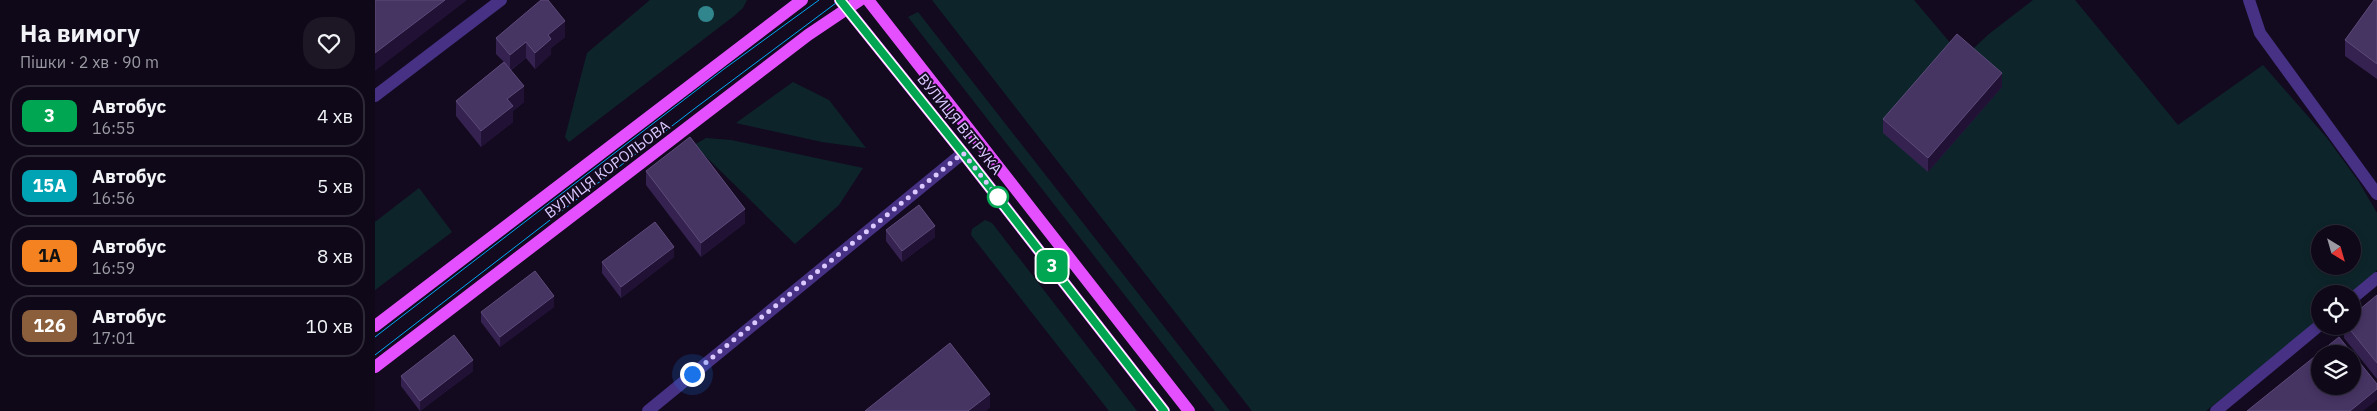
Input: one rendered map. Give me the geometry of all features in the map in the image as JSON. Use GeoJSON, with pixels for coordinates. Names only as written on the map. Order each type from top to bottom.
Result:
{"type":"FeatureCollection","features":[{"type":"Feature","properties":{"kind":"main road","name":"ВУЛИЦЯ КОРОЛЬОВА"},"geometry":{"type":"LineString","coordinates":[[375,326],[803,0]]}},
{"type":"Feature","properties":{"kind":"main road","name":"ВУЛИЦЯ КОРОЛЬОВА"},"geometry":{"type":"LineString","coordinates":[[375,367],[843,4],[860,0]]}},
{"type":"Feature","properties":{"kind":"main road","name":"ВУЛИЦЯ ВІТРУКА"},"geometry":{"type":"LineString","coordinates":[[868,0],[1189,411]]}},
{"type":"Feature","properties":{"kind":"main road","name":"ВУЛИЦЯ ВІТРУКА"},"geometry":{"type":"LineString","coordinates":[[843,4],[963,153],[1164,411]]}},
{"type":"Feature","properties":{"kind":"lane"},"geometry":{"type":"LineString","coordinates":[[375,96],[501,0]]}},
{"type":"Feature","properties":{"kind":"lane"},"geometry":{"type":"LineString","coordinates":[[2249,0],[2260,33],[2377,194]]}},
{"type":"Feature","properties":{"kind":"lane"},"geometry":{"type":"LineString","coordinates":[[647,411],[963,153]]}},
{"type":"Feature","properties":{"kind":"lane"},"geometry":{"type":"LineString","coordinates":[[2361,291],[2377,278]]}},
{"type":"Feature","properties":{"kind":"lane"},"geometry":{"type":"LineString","coordinates":[[2216,411],[2311,332]]}},
{"type":"Feature","properties":{"kind":"green space"},"geometry":{"type":"Polygon","coordinates":[[[650,0],[747,0],[743,8],[734,16],[569,142],[565,137],[587,53],[650,0]]]}},
{"type":"Feature","properties":{"kind":"green space"},"geometry":{"type":"Polygon","coordinates":[[[932,0],[1914,0],[1963,58],[1989,34],[2033,0],[2075,0],[2178,125],[2263,65],[2327,138],[2359,182],[2377,213],[2377,270],[2361,287],[2361,285],[2311,285],[2311,328],[2206,411],[1252,411],[932,0]]]}},
{"type":"Feature","properties":{"kind":"green space"},"geometry":{"type":"Polygon","coordinates":[[[918,12],[1230,411],[1215,411],[908,17],[918,12]]]}},
{"type":"Feature","properties":{"kind":"green space"},"geometry":{"type":"Polygon","coordinates":[[[793,82],[829,100],[866,148],[822,142],[736,123],[793,82]]]}},
{"type":"Feature","properties":{"kind":"green space"},"geometry":{"type":"Polygon","coordinates":[[[706,138],[731,140],[863,168],[839,205],[795,244],[694,145],[706,138]]]}},
{"type":"Feature","properties":{"kind":"green space"},"geometry":{"type":"Polygon","coordinates":[[[419,188],[452,232],[375,290],[375,222],[419,188]]]}},
{"type":"Feature","properties":{"kind":"green space"},"geometry":{"type":"Polygon","coordinates":[[[985,220],[992,223],[1137,411],[1109,411],[971,235],[972,229],[985,220]]]}},
{"type":"Feature","properties":{"kind":"building"},"geometry":{"type":"Polygon","coordinates":[[[375,0],[445,0],[375,53],[375,0]]]}},
{"type":"Feature","properties":{"kind":"building"},"geometry":{"type":"Polygon","coordinates":[[[541,0],[548,0],[565,21],[548,35],[551,39],[535,53],[526,42],[510,55],[496,38],[541,0]]]}},
{"type":"Feature","properties":{"kind":"building"},"geometry":{"type":"Polygon","coordinates":[[[2374,0],[2377,0],[2377,64],[2345,40],[2374,0]]]}},
{"type":"Feature","properties":{"kind":"building"},"geometry":{"type":"Polygon","coordinates":[[[1957,34],[2002,73],[1928,158],[1883,119],[1957,34]]]}},
{"type":"Feature","properties":{"kind":"building"},"geometry":{"type":"Polygon","coordinates":[[[504,62],[524,86],[507,99],[513,106],[481,131],[456,101],[504,62]]]}},
{"type":"Feature","properties":{"kind":"building"},"geometry":{"type":"Polygon","coordinates":[[[690,137],[745,209],[701,243],[646,171],[690,137]]]}},
{"type":"Feature","properties":{"kind":"building"},"geometry":{"type":"Polygon","coordinates":[[[919,205],[935,226],[902,251],[886,230],[919,205]]]}},
{"type":"Feature","properties":{"kind":"building"},"geometry":{"type":"Polygon","coordinates":[[[655,222],[674,247],[621,287],[602,262],[655,222]]]}},
{"type":"Feature","properties":{"kind":"building"},"geometry":{"type":"Polygon","coordinates":[[[535,271],[554,296],[500,337],[481,312],[535,271]]]}},
{"type":"Feature","properties":{"kind":"building"},"geometry":{"type":"Polygon","coordinates":[[[2377,295],[2377,363],[2354,335],[2361,335],[2361,308],[2377,295]]]}},
{"type":"Feature","properties":{"kind":"building"},"geometry":{"type":"Polygon","coordinates":[[[454,335],[473,360],[420,401],[401,376],[454,335]]]}},
{"type":"Feature","properties":{"kind":"building"},"geometry":{"type":"Polygon","coordinates":[[[2339,337],[2346,345],[2329,345],[2339,337]]]}},
{"type":"Feature","properties":{"kind":"building"},"geometry":{"type":"Polygon","coordinates":[[[950,343],[990,394],[968,411],[865,411],[950,343]]]}},
{"type":"Feature","properties":{"kind":"building"},"geometry":{"type":"Polygon","coordinates":[[[2311,360],[2311,395],[2361,395],[2361,364],[2377,384],[2377,389],[2350,411],[2247,411],[2311,360]]]}},
{"type":"Feature","properties":{"kind":"tram line"},"geometry":{"type":"LineString","coordinates":[[375,337],[724,69],[819,0]]}},
{"type":"Feature","properties":{"kind":"tram line"},"geometry":{"type":"LineString","coordinates":[[375,355],[694,109],[840,0]]}},
{"type":"Feature","properties":{"kind":"bus line","name":"3"},"geometry":{"type":"LineString","coordinates":[[840,0],[963,153],[1164,411]]}},
{"type":"Feature","properties":{"kind":"route"},"geometry":{"type":"LineString","coordinates":[[692,374],[963,153],[998,197]]}}]}
